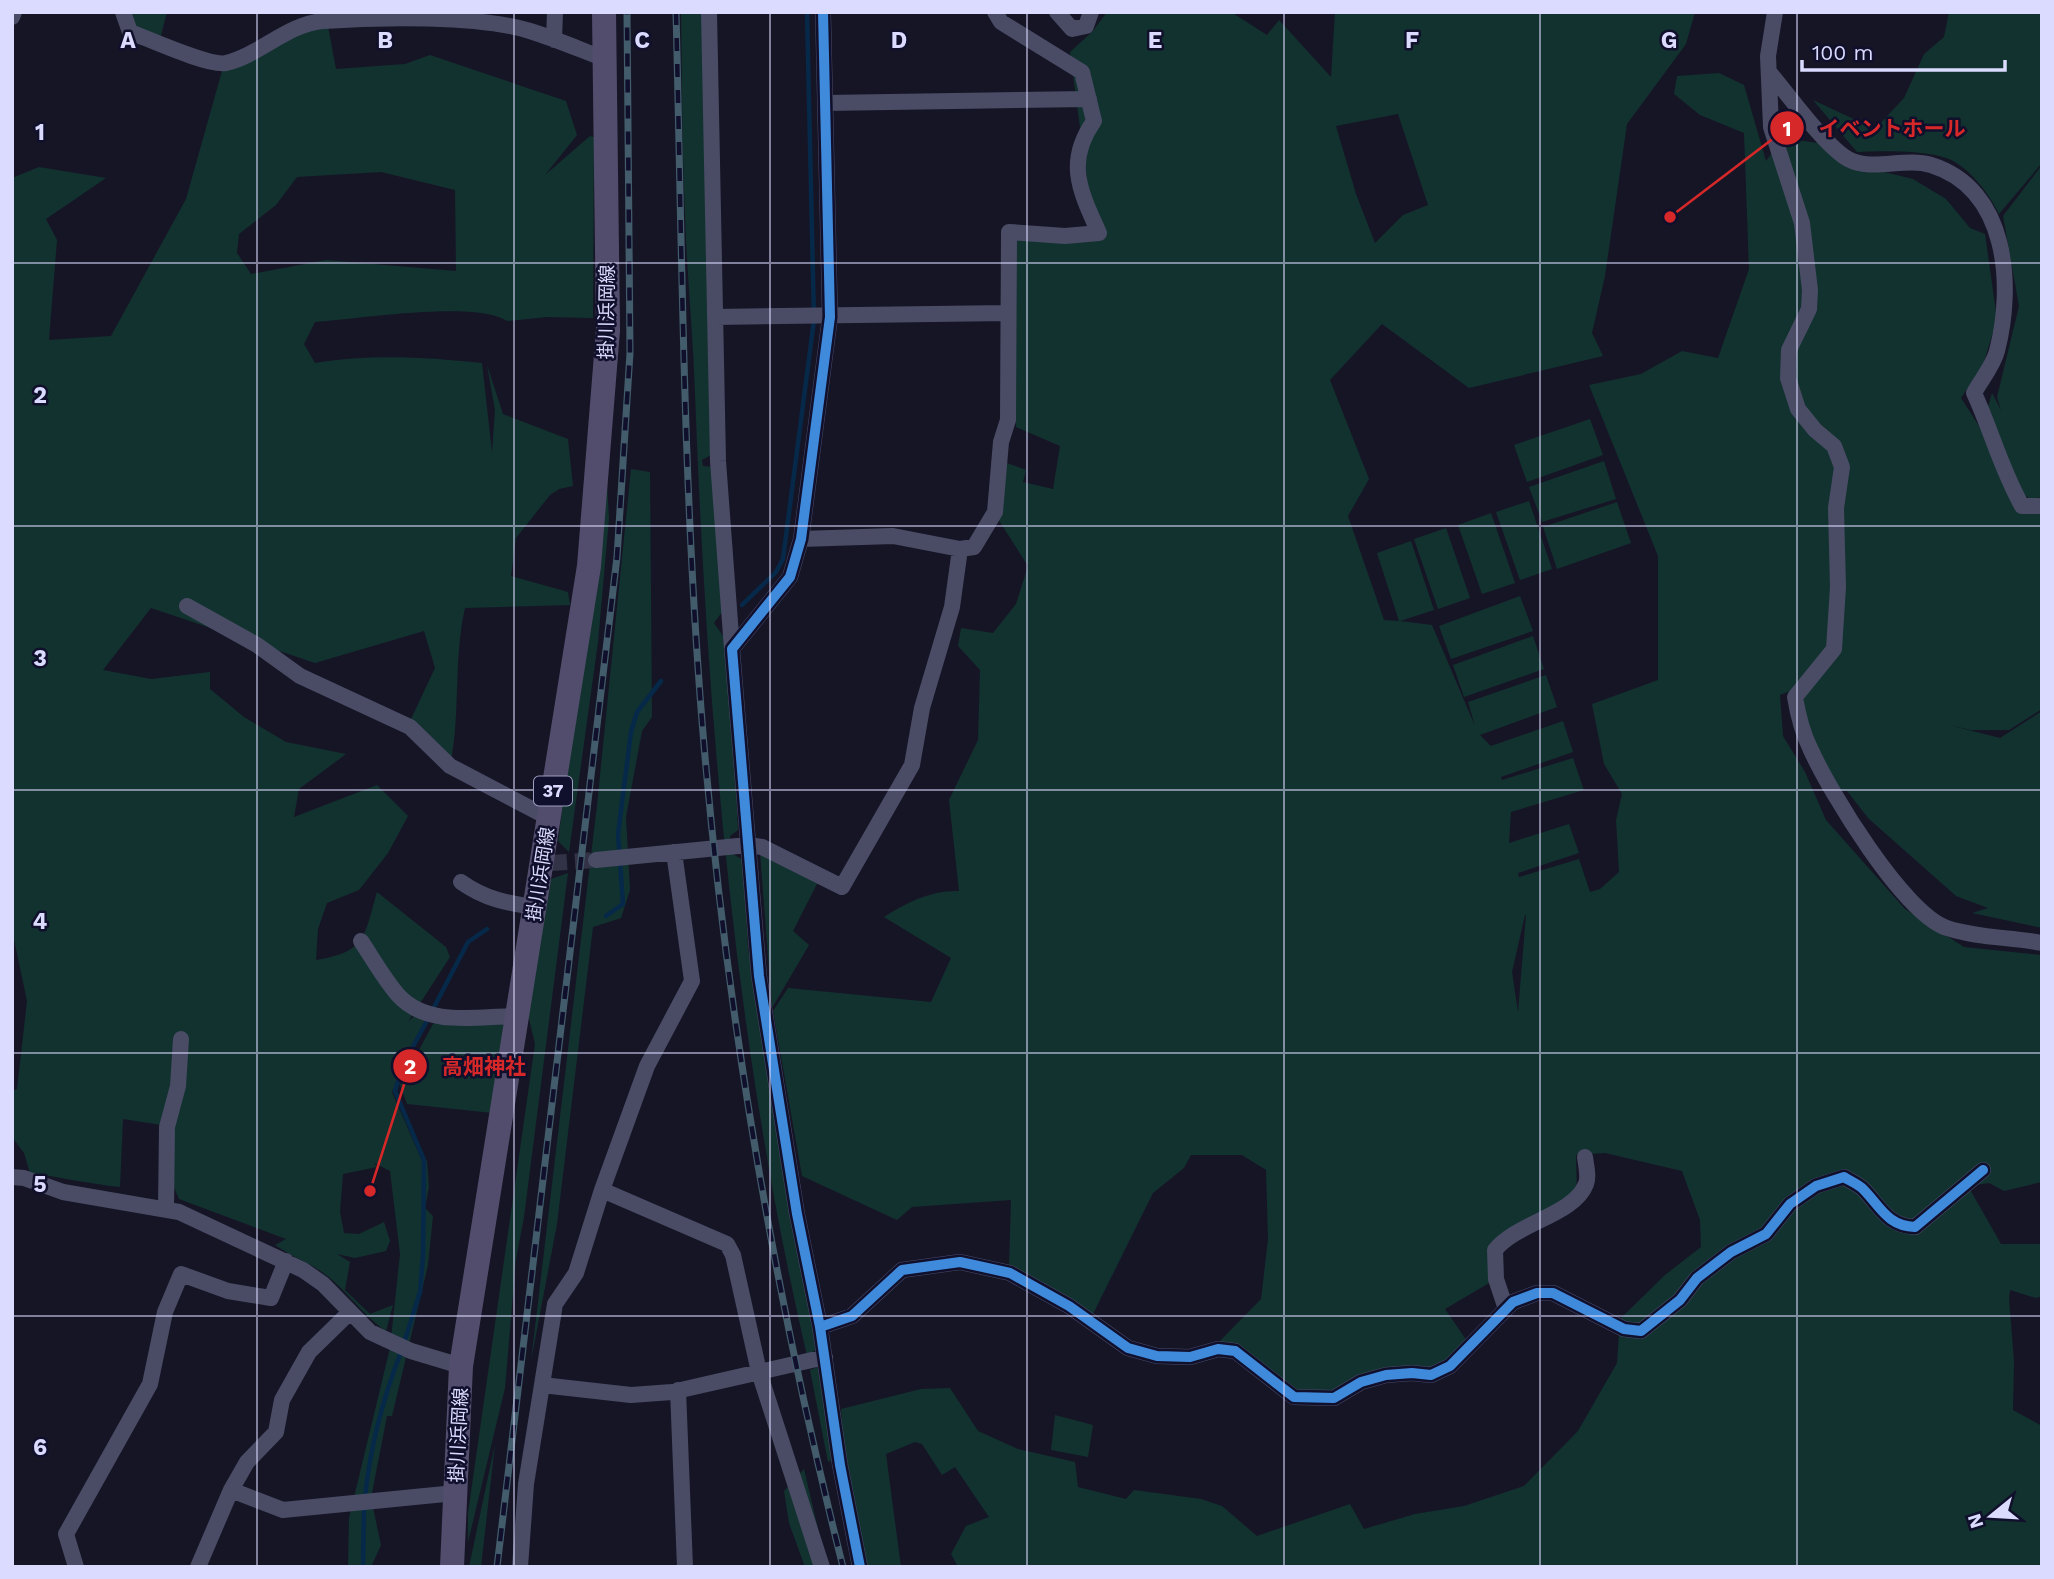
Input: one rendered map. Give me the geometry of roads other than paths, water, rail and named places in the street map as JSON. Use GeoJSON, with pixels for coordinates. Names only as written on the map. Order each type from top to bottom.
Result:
{"type":"FeatureCollection","features":[{"type":"Feature","properties":{"kind":"main road","name":"掛川浜岡線"},"geometry":{"type":"LineString","coordinates":[[452,1567],[461,1367],[535,907],[547,863],[549,818],[589,566],[608,330],[604,12]]}},
{"type":"Feature","properties":{"kind":"street"},"geometry":{"type":"LineString","coordinates":[[123,12],[130,32],[196,57],[224,64],[293,29],[349,16],[459,20],[528,30],[605,59]]}},
{"type":"Feature","properties":{"kind":"street"},"geometry":{"type":"LineString","coordinates":[[554,40],[555,12]]}},
{"type":"Feature","properties":{"kind":"street"},"geometry":{"type":"LineString","coordinates":[[709,12],[718,461],[727,607],[761,989],[797,1214],[820,1328],[840,1465],[860,1567]]}},
{"type":"Feature","properties":{"kind":"street"},"geometry":{"type":"LineString","coordinates":[[732,641],[789,577],[801,539],[830,317],[822,12]]}},
{"type":"Feature","properties":{"kind":"street"},"geometry":{"type":"LineString","coordinates":[[801,539],[893,536],[960,550],[974,547],[995,512],[1001,442],[1008,420],[1009,233],[1065,236],[1099,233],[1084,200],[1076,164],[1080,141],[1094,121],[1082,72],[1001,22],[995,12]]}},
{"type":"Feature","properties":{"kind":"street"},"geometry":{"type":"LineString","coordinates":[[1057,12],[1072,29],[1086,26],[1091,12]]}},
{"type":"Feature","properties":{"kind":"street"},"geometry":{"type":"LineString","coordinates":[[1775,12],[1768,56],[1771,127],[1798,206],[1809,271],[1809,309],[1789,351],[1788,378],[1798,409],[1833,446],[1842,467],[1836,508],[1838,587],[1834,649],[1795,697],[1800,722],[1810,749],[1829,785],[1874,856],[1927,917],[1947,928],[2042,943]]}},
{"type":"Feature","properties":{"kind":"street"},"geometry":{"type":"LineString","coordinates":[[1769,72],[1844,157],[1868,164],[1903,160],[1928,164],[1953,175],[1984,203],[1994,220],[2000,240],[2002,325],[1996,354],[1974,393],[1994,436],[1999,463],[2022,506],[2042,506]]}},
{"type":"Feature","properties":{"kind":"street"},"geometry":{"type":"LineString","coordinates":[[825,103],[1089,99]]}},
{"type":"Feature","properties":{"kind":"street"},"geometry":{"type":"LineString","coordinates":[[715,317],[1008,313]]}},
{"type":"Feature","properties":{"kind":"street"},"geometry":{"type":"LineString","coordinates":[[602,860],[748,845],[761,847],[842,887],[912,765],[922,708],[952,607],[960,550]]}},
{"type":"Feature","properties":{"kind":"street"},"geometry":{"type":"LineString","coordinates":[[187,606],[257,645],[300,676],[410,726],[450,766],[549,818]]}},
{"type":"Feature","properties":{"kind":"street"},"geometry":{"type":"LineString","coordinates":[[520,1567],[526,1484],[555,1304],[576,1273],[646,1066],[692,981],[674,852]]}},
{"type":"Feature","properties":{"kind":"street"},"geometry":{"type":"LineString","coordinates":[[461,882],[480,895],[496,901],[535,907]]}},
{"type":"Feature","properties":{"kind":"street"},"geometry":{"type":"LineString","coordinates":[[361,941],[398,995],[413,1008],[429,1014],[517,1016]]}},
{"type":"Feature","properties":{"kind":"street"},"geometry":{"type":"LineString","coordinates":[[166,1210],[167,1127],[178,1086],[181,1039]]}},
{"type":"Feature","properties":{"kind":"street"},"geometry":{"type":"LineString","coordinates":[[1506,1309],[1496,1279],[1495,1250],[1506,1236],[1577,1199],[1588,1182],[1585,1157]]}},
{"type":"Feature","properties":{"kind":"street"},"geometry":{"type":"LineString","coordinates":[[820,1328],[852,1316],[902,1270],[960,1262],[1010,1273],[1080,1313],[1128,1348],[1167,1356],[1190,1357],[1218,1349],[1235,1352],[1294,1396],[1334,1398],[1362,1382],[1386,1375],[1431,1375],[1450,1367],[1513,1302],[1537,1293],[1553,1293],[1624,1329],[1641,1331],[1680,1300],[1698,1278],[1731,1252],[1766,1234],[1790,1204],[1816,1186],[1844,1177],[1862,1187],[1883,1215],[1902,1226],[1915,1227],[1983,1170]]}},
{"type":"Feature","properties":{"kind":"street"},"geometry":{"type":"LineString","coordinates":[[12,1177],[24,1178],[63,1192],[178,1212],[286,1261],[323,1284],[370,1332],[411,1351],[461,1367]]}},
{"type":"Feature","properties":{"kind":"street"},"geometry":{"type":"LineString","coordinates":[[602,1190],[727,1244],[733,1255],[759,1372],[822,1567]]}},
{"type":"Feature","properties":{"kind":"street"},"geometry":{"type":"LineString","coordinates":[[76,1567],[66,1534],[150,1384],[165,1312],[181,1274],[228,1291],[271,1298],[286,1261]]}},
{"type":"Feature","properties":{"kind":"street"},"geometry":{"type":"LineString","coordinates":[[198,1567],[231,1490],[247,1462],[276,1432],[282,1400],[309,1352],[349,1313]]}},
{"type":"Feature","properties":{"kind":"street"},"geometry":{"type":"LineString","coordinates":[[542,1385],[631,1395],[678,1390],[825,1357]]}},
{"type":"Feature","properties":{"kind":"street"},"geometry":{"type":"LineString","coordinates":[[678,1390],[685,1567]]}},
{"type":"Feature","properties":{"kind":"street"},"geometry":{"type":"LineString","coordinates":[[231,1490],[283,1510],[455,1493]]}},
{"type":"Feature","properties":{"kind":"waterway"},"geometry":{"type":"LineString","coordinates":[[742,605],[776,572],[783,559],[814,320],[807,12]]}},
{"type":"Feature","properties":{"kind":"waterway"},"geometry":{"type":"LineString","coordinates":[[606,916],[623,904],[618,834],[631,732],[637,712],[661,681]]}},
{"type":"Feature","properties":{"kind":"waterway"},"geometry":{"type":"LineString","coordinates":[[432,1011],[468,942],[487,929]]}},
{"type":"Feature","properties":{"kind":"waterway"},"geometry":{"type":"LineString","coordinates":[[404,1343],[420,1292],[424,1160],[395,1091],[404,1063],[428,1019]]}},
{"type":"Feature","properties":{"kind":"waterway"},"geometry":{"type":"LineString","coordinates":[[365,1498],[378,1424],[401,1352]]}},
{"type":"Feature","properties":{"kind":"waterway"},"geometry":{"type":"LineString","coordinates":[[363,1567],[364,1507]]}},
{"type":"Feature","properties":{"kind":"tunnel"},"geometry":{"type":"LineString","coordinates":[[551,863],[596,860]]}},
{"type":"Feature","properties":{"kind":"railway"},"geometry":{"type":"LineString","coordinates":[[497,1567],[617,557],[630,353],[627,12]]}},
{"type":"Feature","properties":{"kind":"railway"},"geometry":{"type":"LineString","coordinates":[[676,12],[691,544],[712,828],[738,1041],[755,1147],[795,1358],[843,1567]]}},
{"type":"Feature","properties":{"kind":"place","name":"イベントホール"},"geometry":{"type":"Point","coordinates":[1670,217]}},
{"type":"Feature","properties":{"kind":"place","name":"高畑神社"},"geometry":{"type":"Point","coordinates":[370,1191]}}]}
